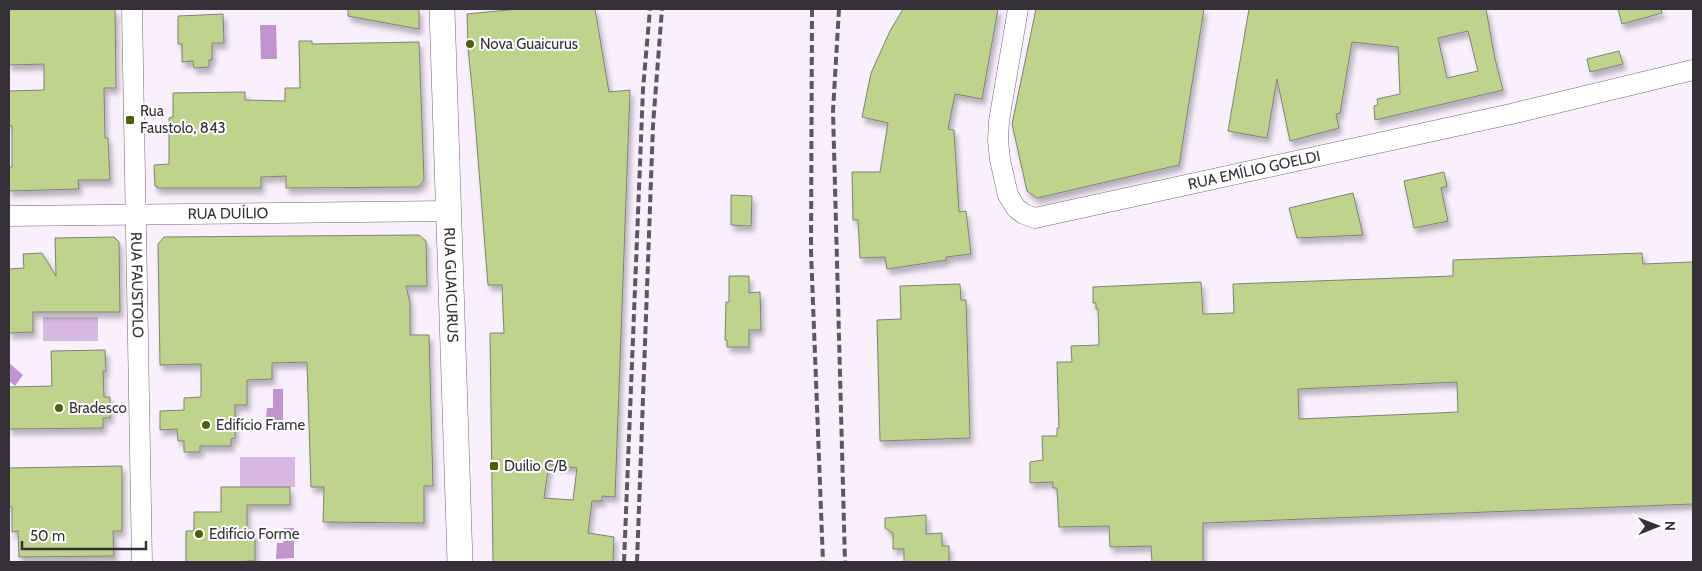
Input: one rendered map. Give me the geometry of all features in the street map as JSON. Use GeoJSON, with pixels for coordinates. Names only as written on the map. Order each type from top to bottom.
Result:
{"type":"FeatureCollection","features":[{"type":"Feature","properties":{"kind":"main road","name":"RUA GUAICURUS"},"geometry":{"type":"LineString","coordinates":[[442,9],[447,211],[460,562]]}},
{"type":"Feature","properties":{"kind":"street","name":"RUA FAUSTOLO"},"geometry":{"type":"LineString","coordinates":[[132,9],[142,562]]}},
{"type":"Feature","properties":{"kind":"street","name":"RUA EMÍLIO GOELDI"},"geometry":{"type":"LineString","coordinates":[[1018,9],[999,121],[998,140],[1000,160],[1008,195],[1016,208],[1024,214],[1035,218],[1511,114],[1693,70]]}},
{"type":"Feature","properties":{"kind":"street","name":"RUA DUÍLIO"},"geometry":{"type":"LineString","coordinates":[[9,216],[447,211]]}},
{"type":"Feature","properties":{"kind":"shaded area"},"geometry":{"type":"Polygon","coordinates":[[[260,25],[276,25],[277,59],[261,59],[260,25]]]}},
{"type":"Feature","properties":{"kind":"shaded area"},"geometry":{"type":"Polygon","coordinates":[[[43,317],[98,317],[98,341],[43,341],[43,317]]]}},
{"type":"Feature","properties":{"kind":"shaded area"},"geometry":{"type":"Polygon","coordinates":[[[9,363],[23,375],[15,386],[9,381],[9,363]]]}},
{"type":"Feature","properties":{"kind":"shaded area"},"geometry":{"type":"Polygon","coordinates":[[[273,389],[283,389],[283,426],[265,426],[267,408],[273,408],[273,389]]]}},
{"type":"Feature","properties":{"kind":"shaded area"},"geometry":{"type":"Polygon","coordinates":[[[240,457],[295,457],[295,487],[240,487],[240,457]]]}},
{"type":"Feature","properties":{"kind":"shaded area"},"geometry":{"type":"Polygon","coordinates":[[[284,528],[294,528],[294,558],[276,559],[277,543],[283,543],[284,528]]]}},
{"type":"Feature","properties":{"kind":"building"},"geometry":{"type":"Polygon","coordinates":[[[9,9],[115,9],[116,88],[104,88],[105,138],[108,138],[110,180],[78,180],[79,189],[9,191],[9,167],[12,167],[12,126],[9,126],[9,91],[44,90],[44,64],[9,65],[9,9]]]}},
{"type":"Feature","properties":{"kind":"building"},"geometry":{"type":"Polygon","coordinates":[[[348,9],[419,9],[419,29],[348,16],[348,9]]]}},
{"type":"Feature","properties":{"kind":"building"},"geometry":{"type":"Polygon","coordinates":[[[518,9],[595,9],[609,92],[630,90],[615,497],[602,496],[602,501],[592,501],[588,533],[614,537],[613,562],[493,562],[490,333],[504,333],[502,285],[488,285],[468,48],[467,14],[518,9]],[[549,464],[544,498],[573,500],[577,468],[549,464]]]}},
{"type":"Feature","properties":{"kind":"building"},"geometry":{"type":"Polygon","coordinates":[[[903,9],[998,9],[982,99],[955,94],[948,129],[954,130],[959,212],[966,211],[971,254],[946,257],[947,260],[887,269],[885,257],[860,258],[858,220],[853,220],[852,172],[880,172],[888,123],[862,117],[871,73],[890,31],[903,9]]]}},
{"type":"Feature","properties":{"kind":"building"},"geometry":{"type":"Polygon","coordinates":[[[1036,9],[1204,9],[1179,165],[1037,198],[1027,191],[1012,124],[1036,9]]]}},
{"type":"Feature","properties":{"kind":"building"},"geometry":{"type":"Polygon","coordinates":[[[1249,9],[1486,9],[1503,90],[1375,120],[1374,106],[1378,105],[1377,99],[1400,94],[1398,47],[1352,42],[1340,113],[1336,114],[1339,128],[1290,141],[1277,79],[1267,138],[1228,131],[1249,9]],[[1468,31],[1438,38],[1447,78],[1478,71],[1468,31]]]}},
{"type":"Feature","properties":{"kind":"building"},"geometry":{"type":"Polygon","coordinates":[[[1618,9],[1661,9],[1662,13],[1622,24],[1618,9]]]}},
{"type":"Feature","properties":{"kind":"building"},"geometry":{"type":"Polygon","coordinates":[[[223,14],[224,43],[212,43],[212,60],[209,60],[209,67],[194,68],[193,61],[182,62],[182,44],[178,44],[178,16],[223,14]]]}},
{"type":"Feature","properties":{"kind":"building"},"geometry":{"type":"Polygon","coordinates":[[[299,41],[312,41],[312,44],[419,42],[424,180],[418,187],[286,188],[286,176],[261,177],[261,188],[157,188],[155,186],[154,165],[169,164],[169,118],[173,117],[173,93],[245,92],[245,100],[285,101],[285,88],[300,88],[299,41]]]}},
{"type":"Feature","properties":{"kind":"building"},"geometry":{"type":"Polygon","coordinates":[[[1619,51],[1623,64],[1590,72],[1587,59],[1619,51]]]}},
{"type":"Feature","properties":{"kind":"building"},"geometry":{"type":"Polygon","coordinates":[[[1444,172],[1447,186],[1441,188],[1448,221],[1414,228],[1404,181],[1444,172]]]}},
{"type":"Feature","properties":{"kind":"building"},"geometry":{"type":"Polygon","coordinates":[[[1353,193],[1363,235],[1297,238],[1289,208],[1353,193]]]}},
{"type":"Feature","properties":{"kind":"building"},"geometry":{"type":"Polygon","coordinates":[[[731,195],[752,196],[751,226],[731,225],[731,195]]]}},
{"type":"Feature","properties":{"kind":"building"},"geometry":{"type":"Polygon","coordinates":[[[419,235],[426,241],[427,286],[406,286],[410,303],[410,335],[429,335],[433,486],[424,486],[424,523],[323,522],[324,487],[311,487],[307,362],[272,363],[272,379],[247,380],[247,405],[235,405],[235,438],[231,439],[231,446],[200,446],[200,452],[184,452],[184,441],[178,441],[177,429],[160,430],[160,411],[184,410],[184,398],[201,397],[201,364],[160,365],[158,244],[164,237],[419,235]]]}},
{"type":"Feature","properties":{"kind":"building"},"geometry":{"type":"Polygon","coordinates":[[[114,237],[119,242],[120,312],[33,312],[33,332],[9,333],[9,269],[24,268],[23,254],[42,253],[56,276],[55,238],[114,237]]]}},
{"type":"Feature","properties":{"kind":"building"},"geometry":{"type":"Polygon","coordinates":[[[1642,253],[1643,264],[1693,262],[1693,504],[1203,523],[1203,562],[1152,562],[1151,546],[1110,547],[1109,526],[1059,527],[1057,488],[1053,488],[1053,482],[1030,483],[1030,462],[1043,460],[1042,436],[1057,436],[1057,428],[1059,428],[1057,362],[1072,362],[1071,346],[1099,345],[1098,309],[1096,309],[1096,303],[1093,303],[1093,287],[1201,282],[1203,314],[1234,313],[1233,284],[1453,276],[1453,260],[1642,253]],[[1457,382],[1298,389],[1299,419],[1458,412],[1457,382]]]}},
{"type":"Feature","properties":{"kind":"building"},"geometry":{"type":"Polygon","coordinates":[[[729,276],[749,276],[749,293],[760,292],[761,330],[749,330],[749,347],[727,347],[727,340],[725,340],[726,302],[729,302],[729,276]]]}},
{"type":"Feature","properties":{"kind":"building"},"geometry":{"type":"Polygon","coordinates":[[[960,284],[961,300],[966,300],[970,438],[880,441],[877,320],[901,319],[900,286],[960,284]]]}},
{"type":"Feature","properties":{"kind":"building","name":"Bradesco"},"geometry":{"type":"Polygon","coordinates":[[[105,350],[106,371],[103,371],[104,397],[110,397],[110,418],[103,418],[103,428],[9,429],[9,387],[52,386],[51,351],[105,350]]]}},
{"type":"Feature","properties":{"kind":"building"},"geometry":{"type":"Polygon","coordinates":[[[122,466],[122,531],[113,531],[114,556],[19,557],[18,531],[12,532],[12,507],[9,507],[9,468],[122,466]]]}},
{"type":"Feature","properties":{"kind":"building"},"geometry":{"type":"Polygon","coordinates":[[[221,487],[290,487],[290,505],[247,505],[247,532],[255,532],[255,561],[186,562],[186,531],[194,531],[194,512],[221,512],[221,487]]]}},
{"type":"Feature","properties":{"kind":"building"},"geometry":{"type":"Polygon","coordinates":[[[926,515],[926,534],[942,533],[942,546],[949,546],[949,562],[904,562],[904,549],[893,549],[893,533],[885,528],[885,518],[926,515]]]}},
{"type":"Feature","properties":{"kind":"railway"},"geometry":{"type":"LineString","coordinates":[[624,562],[643,89],[650,9]]}},
{"type":"Feature","properties":{"kind":"railway"},"geometry":{"type":"LineString","coordinates":[[637,562],[653,125],[662,9]]}},
{"type":"Feature","properties":{"kind":"railway"},"geometry":{"type":"LineString","coordinates":[[812,9],[811,251],[823,562]]}},
{"type":"Feature","properties":{"kind":"railway"},"geometry":{"type":"LineString","coordinates":[[839,9],[833,111],[845,562]]}},
{"type":"Feature","properties":{"kind":"place","name":"Nova Guaicurus"},"geometry":{"type":"Point","coordinates":[470,44]}},
{"type":"Feature","properties":{"kind":"place","name":"Rua Faustolo, 843"},"geometry":{"type":"Point","coordinates":[130,120]}},
{"type":"Feature","properties":{"kind":"place","name":"Bradesco"},"geometry":{"type":"Point","coordinates":[59,408]}},
{"type":"Feature","properties":{"kind":"place","name":"Edifício Frame"},"geometry":{"type":"Point","coordinates":[206,425]}},
{"type":"Feature","properties":{"kind":"place","name":"Duilio C/B"},"geometry":{"type":"Point","coordinates":[494,466]}},
{"type":"Feature","properties":{"kind":"place","name":"Edifício Forme"},"geometry":{"type":"Point","coordinates":[199,534]}}]}
